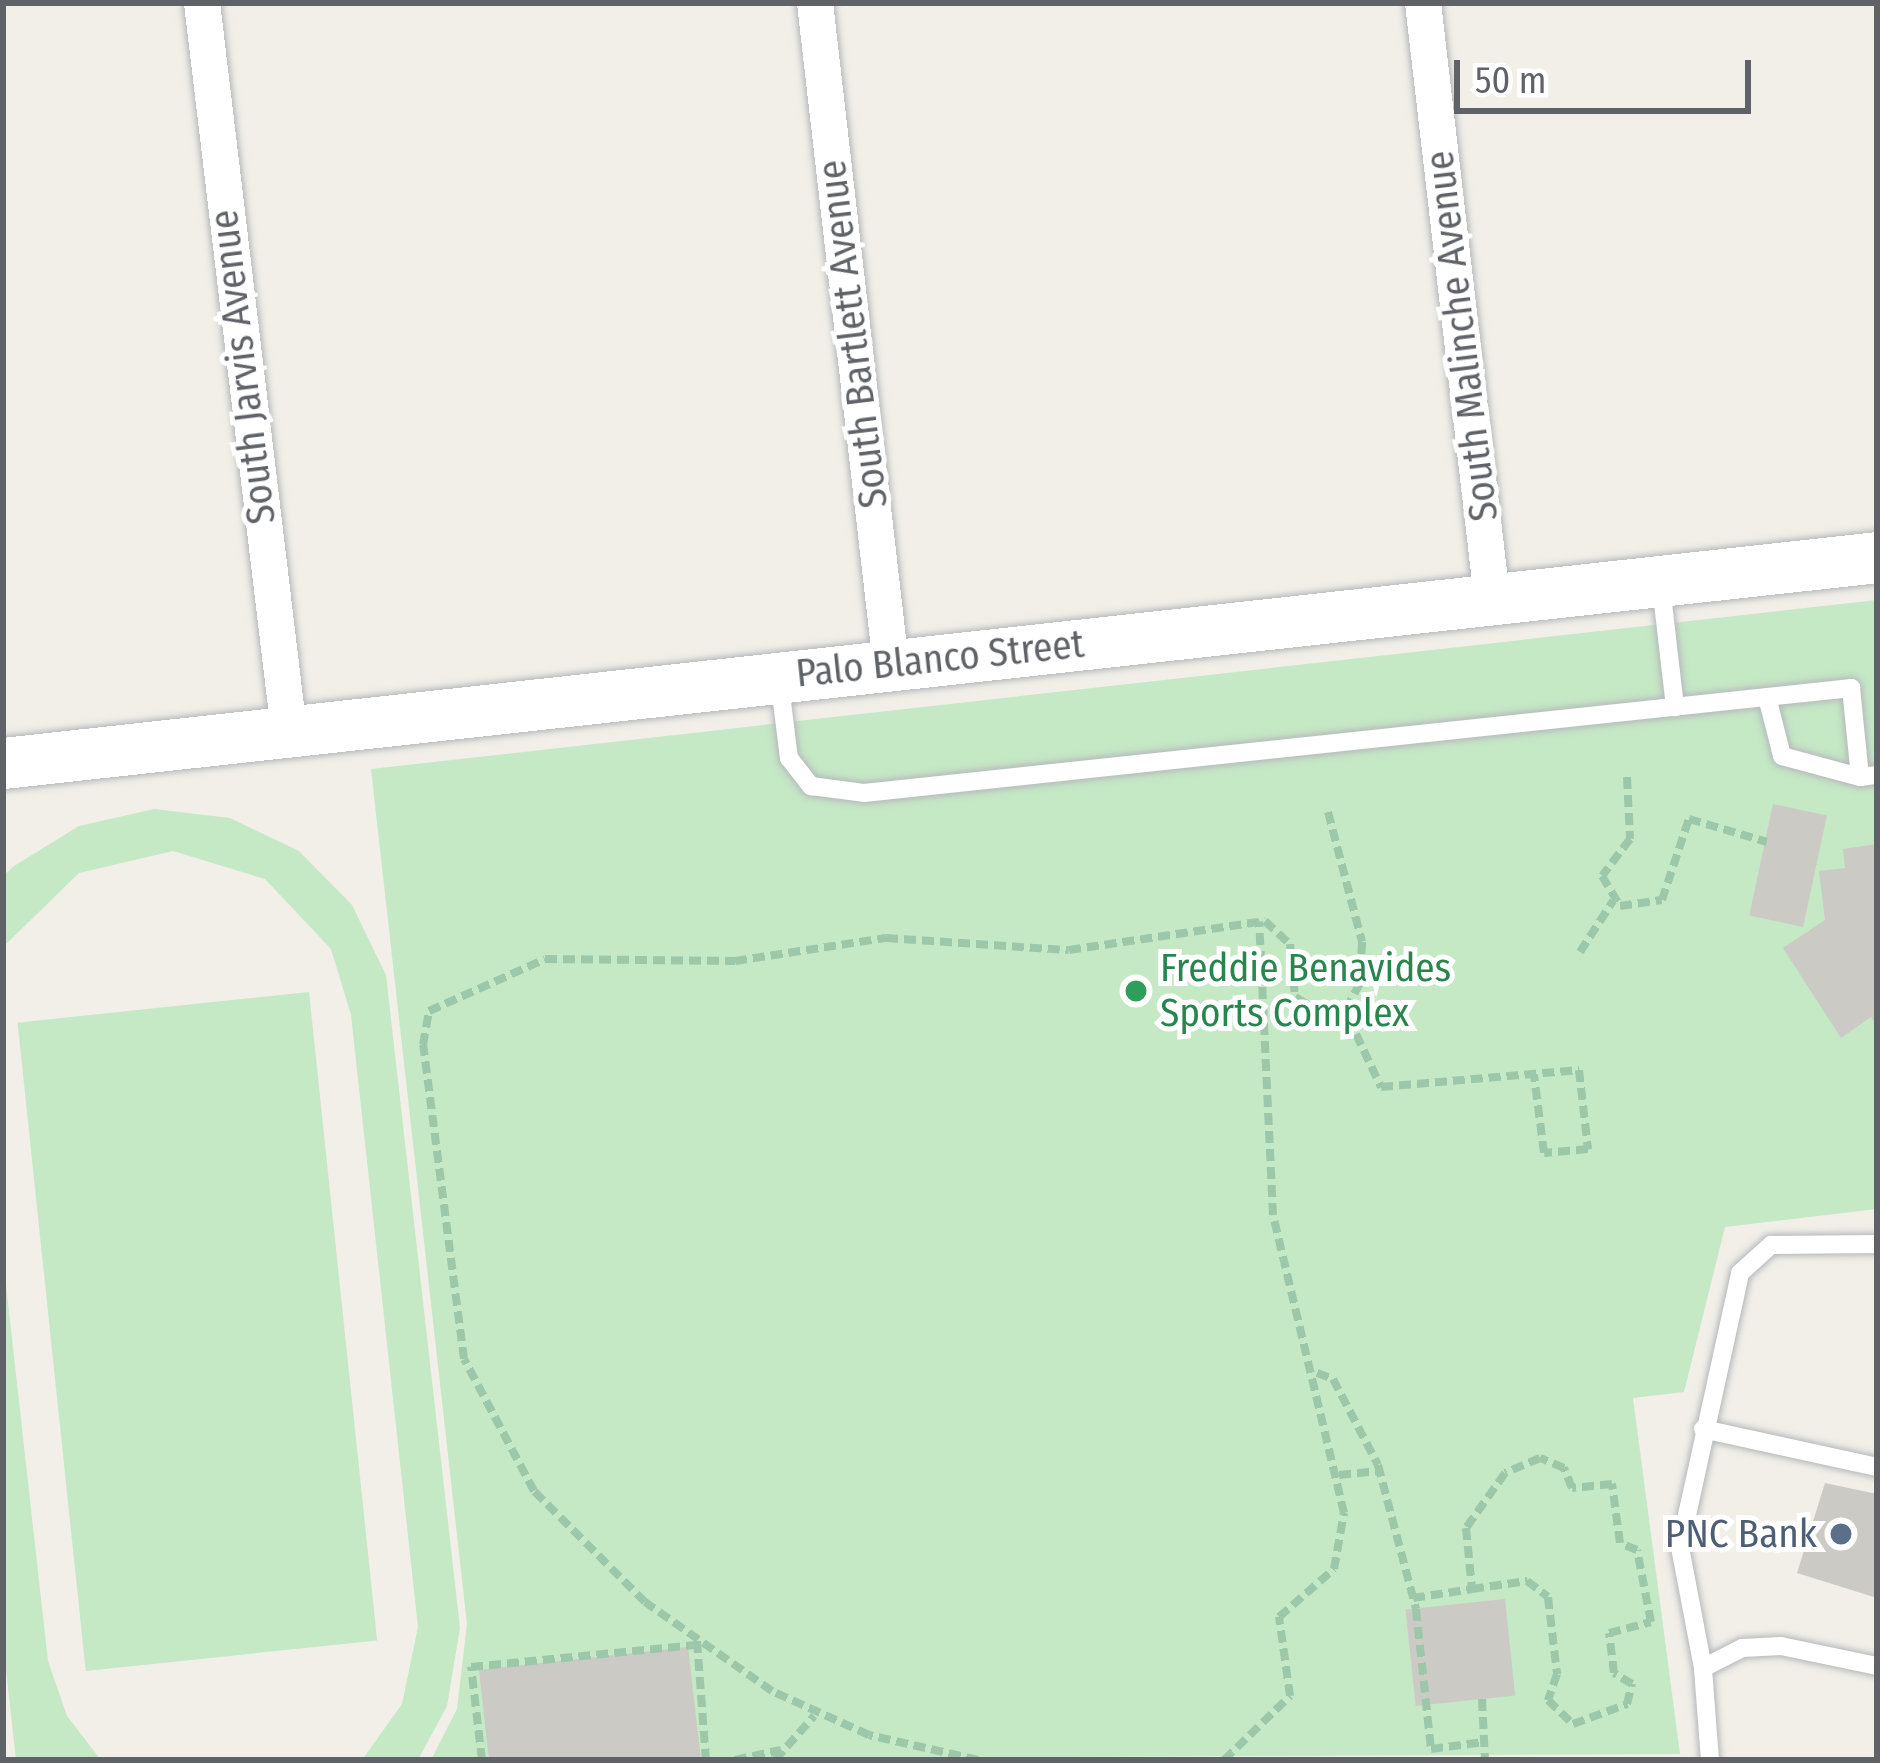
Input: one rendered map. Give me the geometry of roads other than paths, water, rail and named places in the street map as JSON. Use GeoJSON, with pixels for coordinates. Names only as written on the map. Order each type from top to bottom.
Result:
{"type":"FeatureCollection","features":[{"type":"Feature","properties":{"kind":"street","name":"South Jarvis Avenue"},"geometry":{"type":"LineString","coordinates":[[202,3],[289,731]]}},
{"type":"Feature","properties":{"kind":"street","name":"South Bartlett Avenue"},"geometry":{"type":"LineString","coordinates":[[815,3],[891,664]]}},
{"type":"Feature","properties":{"kind":"street","name":"South Malinche Avenue"},"geometry":{"type":"LineString","coordinates":[[1423,3],[1492,598]]}},
{"type":"Feature","properties":{"kind":"street","name":"Palo Blanco Street"},"geometry":{"type":"LineString","coordinates":[[3,763],[1877,557]]}},
{"type":"Feature","properties":{"kind":"lane"},"geometry":{"type":"LineString","coordinates":[[1660,580],[1675,707]]}},
{"type":"Feature","properties":{"kind":"lane"},"geometry":{"type":"LineString","coordinates":[[779,677],[789,758],[811,786],[864,793],[1851,688],[1869,776],[1782,756],[1767,697]]}},
{"type":"Feature","properties":{"kind":"lane"},"geometry":{"type":"LineString","coordinates":[[1710,1760],[1703,1668],[1679,1547],[1728,1311],[1756,1253],[1799,1241],[1877,1244]]}},
{"type":"Feature","properties":{"kind":"lane"},"geometry":{"type":"LineString","coordinates":[[1703,1429],[1877,1467]]}},
{"type":"Feature","properties":{"kind":"lane"},"geometry":{"type":"LineString","coordinates":[[1703,1668],[1742,1648],[1781,1646],[1877,1666]]}},
{"type":"Feature","properties":{"kind":"place","name":"Freddie Benavides Sports Complex"},"geometry":{"type":"Point","coordinates":[1136,991]}},
{"type":"Feature","properties":{"kind":"place","name":"PNC Bank"},"geometry":{"type":"Point","coordinates":[1841,1534]}}]}
